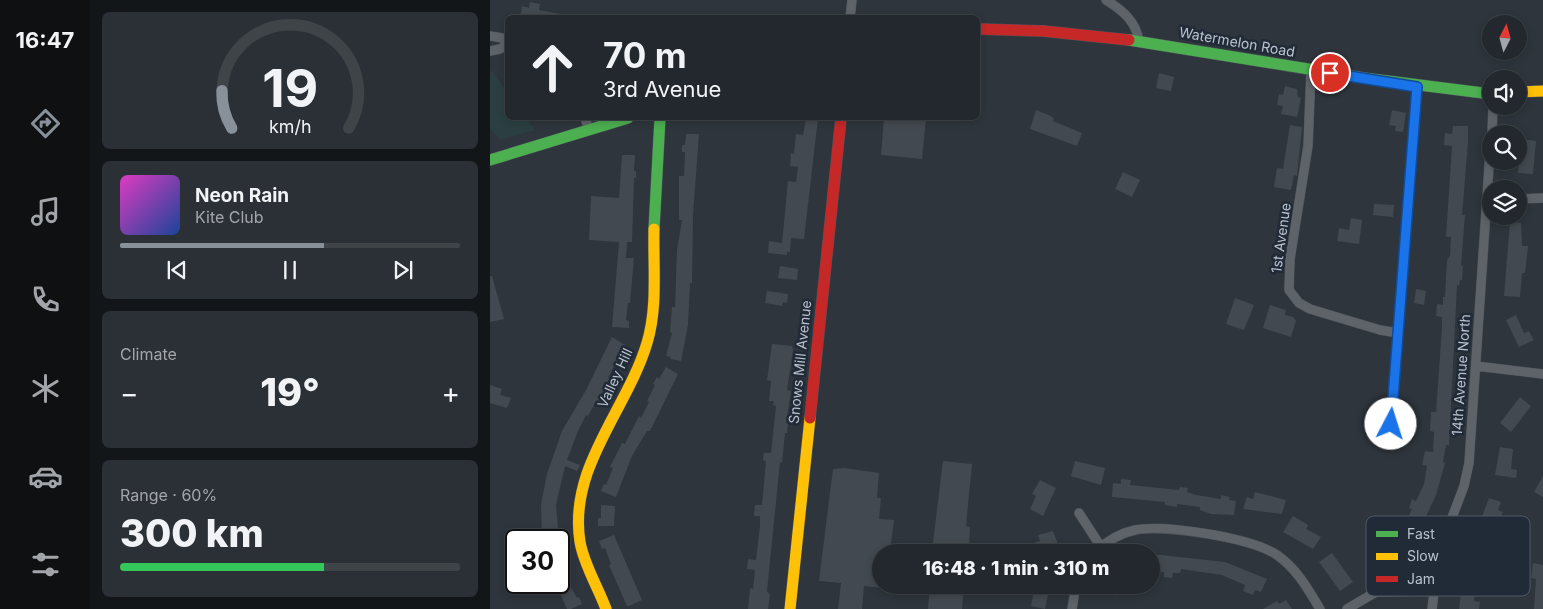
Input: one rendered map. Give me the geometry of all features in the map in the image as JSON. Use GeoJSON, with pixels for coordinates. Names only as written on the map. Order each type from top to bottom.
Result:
{"type":"FeatureCollection","features":[{"type":"Feature","properties":{"kind":"main road","name":"Watermelon Road"},"geometry":{"type":"LineString","coordinates":[[980,29],[1018,28],[1139,41],[1417,87],[1482,93]]}},
{"type":"Feature","properties":{"kind":"main road"},"geometry":{"type":"LineString","coordinates":[[1527,92],[1543,91]]}},
{"type":"Feature","properties":{"kind":"main road"},"geometry":{"type":"LineString","coordinates":[[490,160],[622,120]]}},
{"type":"Feature","properties":{"kind":"main road","name":"Valley Hill"},"geometry":{"type":"LineString","coordinates":[[606,609],[584,557],[580,541],[577,518],[579,495],[585,473],[627,391],[648,341],[660,120]]}},
{"type":"Feature","properties":{"kind":"main road","name":"Snows Mill Avenue"},"geometry":{"type":"LineString","coordinates":[[790,609],[841,120]]}},
{"type":"Feature","properties":{"kind":"street"},"geometry":{"type":"LineString","coordinates":[[850,15],[852,0]]}},
{"type":"Feature","properties":{"kind":"street"},"geometry":{"type":"LineString","coordinates":[[1106,0],[1130,19],[1137,29],[1139,41]]}},
{"type":"Feature","properties":{"kind":"street"},"geometry":{"type":"LineString","coordinates":[[490,36],[502,38],[505,41]]}},
{"type":"Feature","properties":{"kind":"street"},"geometry":{"type":"LineString","coordinates":[[490,51],[505,46]]}},
{"type":"Feature","properties":{"kind":"street","name":"1st Avenue"},"geometry":{"type":"LineString","coordinates":[[1311,70],[1308,146],[1290,259],[1289,290],[1299,302],[1310,309],[1380,330],[1398,333]]}},
{"type":"Feature","properties":{"kind":"street"},"geometry":{"type":"LineString","coordinates":[[1391,424],[1417,87]]}},
{"type":"Feature","properties":{"kind":"street"},"geometry":{"type":"LineString","coordinates":[[585,120],[589,130]]}},
{"type":"Feature","properties":{"kind":"street"},"geometry":{"type":"LineString","coordinates":[[1527,199],[1543,198]]}},
{"type":"Feature","properties":{"kind":"street","name":"14th Avenue North"},"geometry":{"type":"LineString","coordinates":[[1453,516],[1464,486],[1469,463],[1487,225]]}},
{"type":"Feature","properties":{"kind":"street"},"geometry":{"type":"LineString","coordinates":[[1476,366],[1543,374]]}},
{"type":"Feature","properties":{"kind":"street"},"geometry":{"type":"LineString","coordinates":[[1079,513],[1095,544]]}},
{"type":"Feature","properties":{"kind":"street"},"geometry":{"type":"LineString","coordinates":[[1107,544],[1121,534],[1148,528],[1243,541],[1276,554],[1288,564],[1308,588],[1320,609]]}},
{"type":"Feature","properties":{"kind":"street"},"geometry":{"type":"LineString","coordinates":[[1072,609],[1074,594]]}},
{"type":"Feature","properties":{"kind":"street"},"geometry":{"type":"LineString","coordinates":[[1347,609],[1369,596]]}},
{"type":"Feature","properties":{"kind":"street","name":"14th Avenue North"},"geometry":{"type":"LineString","coordinates":[[1432,609],[1433,596]]}},
{"type":"Feature","properties":{"kind":"green space"},"geometry":{"type":"Polygon","coordinates":[[[490,69],[505,89],[505,120],[528,120],[535,130],[500,140],[490,128],[490,69]]]}},
{"type":"Feature","properties":{"kind":"building"},"geometry":{"type":"Polygon","coordinates":[[[530,2],[540,4],[539,10],[560,14],[520,15],[522,6],[529,8],[530,2]]]}},
{"type":"Feature","properties":{"kind":"building"},"geometry":{"type":"Polygon","coordinates":[[[1159,73],[1174,77],[1171,91],[1156,88],[1159,73]]]}},
{"type":"Feature","properties":{"kind":"building"},"geometry":{"type":"Polygon","coordinates":[[[1285,86],[1297,89],[1298,97],[1301,98],[1297,117],[1281,114],[1283,106],[1277,105],[1279,94],[1283,95],[1285,86]]]}},
{"type":"Feature","properties":{"kind":"building"},"geometry":{"type":"Polygon","coordinates":[[[1036,110],[1051,116],[1054,119],[1053,121],[1082,133],[1077,146],[1030,129],[1036,110]]]}},
{"type":"Feature","properties":{"kind":"building"},"geometry":{"type":"Polygon","coordinates":[[[1392,110],[1406,113],[1403,132],[1395,131],[1396,126],[1389,125],[1392,110]]]}},
{"type":"Feature","properties":{"kind":"building"},"geometry":{"type":"Polygon","coordinates":[[[806,120],[818,120],[804,239],[791,238],[790,252],[787,252],[787,255],[768,253],[769,241],[782,243],[788,181],[796,182],[798,167],[790,166],[791,153],[794,154],[796,134],[803,135],[806,120]]]}},
{"type":"Feature","properties":{"kind":"building"},"geometry":{"type":"Polygon","coordinates":[[[884,120],[926,120],[922,159],[881,155],[884,120]]]}},
{"type":"Feature","properties":{"kind":"building"},"geometry":{"type":"Polygon","coordinates":[[[1290,125],[1302,127],[1297,176],[1294,175],[1291,190],[1274,187],[1277,168],[1283,169],[1290,125]]]}},
{"type":"Feature","properties":{"kind":"building"},"geometry":{"type":"Polygon","coordinates":[[[1453,126],[1468,126],[1462,215],[1465,215],[1461,266],[1463,266],[1462,280],[1460,280],[1459,286],[1457,285],[1449,445],[1446,445],[1443,462],[1445,463],[1436,495],[1426,516],[1409,516],[1412,509],[1409,508],[1412,499],[1416,501],[1424,484],[1427,466],[1422,465],[1425,451],[1433,452],[1434,432],[1430,431],[1431,412],[1436,412],[1442,328],[1442,317],[1436,316],[1437,304],[1443,305],[1443,297],[1445,297],[1447,260],[1450,256],[1451,237],[1446,237],[1452,146],[1444,145],[1445,133],[1452,134],[1453,126]]]}},
{"type":"Feature","properties":{"kind":"building"},"geometry":{"type":"Polygon","coordinates":[[[686,134],[699,134],[693,214],[692,283],[690,283],[688,325],[681,361],[670,359],[671,357],[666,356],[672,333],[670,332],[672,307],[675,307],[677,250],[682,220],[679,220],[679,176],[684,176],[685,152],[682,152],[682,145],[685,145],[686,134]]]}},
{"type":"Feature","properties":{"kind":"building"},"geometry":{"type":"Polygon","coordinates":[[[1527,140],[1536,141],[1533,174],[1518,173],[1518,170],[1527,170],[1527,140]]]}},
{"type":"Feature","properties":{"kind":"building"},"geometry":{"type":"Polygon","coordinates":[[[622,155],[635,155],[634,171],[636,171],[636,178],[634,178],[632,242],[627,242],[626,258],[634,258],[630,303],[628,303],[626,320],[629,321],[629,328],[612,327],[619,242],[589,240],[591,196],[619,198],[622,155]]]}},
{"type":"Feature","properties":{"kind":"building"},"geometry":{"type":"Polygon","coordinates":[[[1123,172],[1140,180],[1132,197],[1115,189],[1123,172]]]}},
{"type":"Feature","properties":{"kind":"building"},"geometry":{"type":"Polygon","coordinates":[[[1374,204],[1394,205],[1393,217],[1373,215],[1374,204]]]}},
{"type":"Feature","properties":{"kind":"building"},"geometry":{"type":"Polygon","coordinates":[[[1351,218],[1362,220],[1359,244],[1337,241],[1339,228],[1349,230],[1351,218]]]}},
{"type":"Feature","properties":{"kind":"building"},"geometry":{"type":"Polygon","coordinates":[[[1510,225],[1521,225],[1522,246],[1528,246],[1525,273],[1522,273],[1520,297],[1504,296],[1510,225]]]}},
{"type":"Feature","properties":{"kind":"building"},"geometry":{"type":"Polygon","coordinates":[[[780,266],[798,269],[797,280],[778,278],[780,266]]]}},
{"type":"Feature","properties":{"kind":"building"},"geometry":{"type":"Polygon","coordinates":[[[490,276],[492,276],[504,319],[490,322],[490,276]]]}},
{"type":"Feature","properties":{"kind":"building"},"geometry":{"type":"Polygon","coordinates":[[[1416,289],[1426,291],[1424,305],[1414,303],[1416,289]]]}},
{"type":"Feature","properties":{"kind":"building"},"geometry":{"type":"Polygon","coordinates":[[[767,291],[788,294],[787,303],[783,302],[782,306],[765,303],[767,291]]]}},
{"type":"Feature","properties":{"kind":"building"},"geometry":{"type":"Polygon","coordinates":[[[1235,298],[1254,305],[1244,330],[1226,324],[1235,298]]]}},
{"type":"Feature","properties":{"kind":"building"},"geometry":{"type":"Polygon","coordinates":[[[1270,305],[1286,310],[1285,315],[1293,317],[1296,321],[1291,337],[1263,328],[1270,305]]]}},
{"type":"Feature","properties":{"kind":"building"},"geometry":{"type":"Polygon","coordinates":[[[1516,315],[1524,333],[1529,331],[1534,340],[1519,347],[1506,320],[1516,315]]]}},
{"type":"Feature","properties":{"kind":"building"},"geometry":{"type":"Polygon","coordinates":[[[612,337],[625,345],[608,378],[611,380],[600,401],[597,400],[588,416],[586,415],[567,460],[580,465],[577,471],[565,466],[556,505],[558,529],[542,529],[541,504],[547,474],[562,431],[586,390],[612,337]]]}},
{"type":"Feature","properties":{"kind":"building"},"geometry":{"type":"Polygon","coordinates":[[[772,344],[792,346],[787,390],[791,391],[786,423],[788,424],[787,433],[785,433],[782,463],[780,462],[767,591],[770,595],[768,609],[748,609],[750,588],[753,589],[755,570],[747,569],[748,559],[756,560],[760,526],[760,516],[754,516],[755,505],[762,505],[766,461],[763,460],[764,453],[771,453],[776,406],[773,405],[774,401],[769,401],[771,381],[767,380],[772,344]]]}},
{"type":"Feature","properties":{"kind":"building"},"geometry":{"type":"Polygon","coordinates":[[[666,367],[678,374],[650,431],[647,431],[632,456],[616,497],[601,491],[604,484],[606,485],[613,468],[610,467],[622,443],[625,444],[639,416],[641,418],[655,385],[653,384],[657,377],[659,379],[666,367]]]}},
{"type":"Feature","properties":{"kind":"building"},"geometry":{"type":"Polygon","coordinates":[[[490,385],[502,389],[500,395],[511,398],[507,408],[490,403],[490,385]]]}},
{"type":"Feature","properties":{"kind":"building"},"geometry":{"type":"Polygon","coordinates":[[[1520,397],[1531,406],[1511,432],[1500,423],[1520,397]]]}},
{"type":"Feature","properties":{"kind":"building"},"geometry":{"type":"Polygon","coordinates":[[[1500,447],[1513,449],[1511,469],[1517,470],[1516,478],[1495,475],[1500,447]]]}},
{"type":"Feature","properties":{"kind":"building"},"geometry":{"type":"Polygon","coordinates":[[[943,461],[972,464],[966,526],[970,527],[969,544],[933,544],[943,461]]]}},
{"type":"Feature","properties":{"kind":"building"},"geometry":{"type":"Polygon","coordinates":[[[1075,461],[1105,468],[1101,485],[1071,476],[1075,461]]]}},
{"type":"Feature","properties":{"kind":"building"},"geometry":{"type":"Polygon","coordinates":[[[844,468],[879,473],[877,498],[881,498],[879,519],[894,520],[891,544],[872,544],[872,587],[864,586],[862,609],[838,609],[841,583],[819,581],[833,469],[844,468]]]}},
{"type":"Feature","properties":{"kind":"building"},"geometry":{"type":"Polygon","coordinates":[[[1543,476],[1543,497],[1534,492],[1543,476]]]}},
{"type":"Feature","properties":{"kind":"building"},"geometry":{"type":"Polygon","coordinates":[[[1121,479],[1131,480],[1130,485],[1179,490],[1180,487],[1188,488],[1187,492],[1196,495],[1221,499],[1221,495],[1230,497],[1229,500],[1236,501],[1234,515],[1211,514],[1200,510],[1200,507],[1177,504],[1177,507],[1165,505],[1165,502],[1112,497],[1113,483],[1121,484],[1121,479]]]}},
{"type":"Feature","properties":{"kind":"building"},"geometry":{"type":"Polygon","coordinates":[[[1040,480],[1056,488],[1043,516],[1030,509],[1036,496],[1032,494],[1040,480]]]}},
{"type":"Feature","properties":{"kind":"building"},"geometry":{"type":"Polygon","coordinates":[[[1255,492],[1286,500],[1282,514],[1243,509],[1247,497],[1253,499],[1255,492]]]}},
{"type":"Feature","properties":{"kind":"building"},"geometry":{"type":"Polygon","coordinates":[[[1489,498],[1501,502],[1498,510],[1503,512],[1501,516],[1482,516],[1489,498]]]}},
{"type":"Feature","properties":{"kind":"building"},"geometry":{"type":"Polygon","coordinates":[[[601,505],[615,506],[614,526],[598,526],[598,518],[601,518],[601,505]]]}},
{"type":"Feature","properties":{"kind":"building"},"geometry":{"type":"Polygon","coordinates":[[[1293,516],[1308,525],[1306,529],[1321,537],[1313,549],[1283,532],[1293,516]]]}},
{"type":"Feature","properties":{"kind":"building"},"geometry":{"type":"Polygon","coordinates":[[[1053,531],[1058,544],[1030,544],[1040,541],[1038,535],[1053,531]]]}},
{"type":"Feature","properties":{"kind":"building"},"geometry":{"type":"Polygon","coordinates":[[[614,535],[642,600],[629,606],[627,606],[609,565],[611,564],[605,548],[602,549],[599,541],[614,535]]]}},
{"type":"Feature","properties":{"kind":"building"},"geometry":{"type":"Polygon","coordinates":[[[1332,553],[1353,582],[1340,591],[1319,562],[1332,553]]]}},
{"type":"Feature","properties":{"kind":"building"},"geometry":{"type":"Polygon","coordinates":[[[1160,555],[1225,562],[1267,579],[1261,592],[1255,590],[1253,595],[1243,591],[1245,585],[1222,575],[1181,569],[1180,573],[1173,573],[1172,578],[1164,577],[1164,572],[1160,572],[1160,555]]]}},
{"type":"Feature","properties":{"kind":"building"},"geometry":{"type":"Polygon","coordinates":[[[1533,563],[1543,565],[1543,609],[1534,609],[1536,579],[1531,578],[1533,563]]]}},
{"type":"Feature","properties":{"kind":"building"},"geometry":{"type":"Polygon","coordinates":[[[570,585],[582,604],[567,609],[560,594],[570,594],[570,585]]]}},
{"type":"Feature","properties":{"kind":"building"},"geometry":{"type":"Polygon","coordinates":[[[929,594],[963,594],[962,609],[928,609],[929,594]]]}},
{"type":"Feature","properties":{"kind":"building"},"geometry":{"type":"Polygon","coordinates":[[[1033,594],[1048,594],[1045,609],[1031,606],[1033,594]]]}},
{"type":"Feature","properties":{"kind":"building"},"geometry":{"type":"Polygon","coordinates":[[[1461,596],[1474,596],[1474,601],[1480,602],[1479,609],[1459,609],[1461,596]]]}},
{"type":"Feature","properties":{"kind":"building"},"geometry":{"type":"Polygon","coordinates":[[[1286,600],[1292,609],[1263,609],[1277,601],[1279,604],[1286,600]]]}},
{"type":"Feature","properties":{"kind":"traffic: fast"},"geometry":{"type":"LineString","coordinates":[[1129,40],[1364,78],[1482,93]]}},
{"type":"Feature","properties":{"kind":"traffic: fast"},"geometry":{"type":"LineString","coordinates":[[490,160],[621,120]]}},
{"type":"Feature","properties":{"kind":"traffic: fast"},"geometry":{"type":"LineString","coordinates":[[654,229],[660,120]]}},
{"type":"Feature","properties":{"kind":"traffic: slow"},"geometry":{"type":"LineString","coordinates":[[1527,92],[1543,91]]}},
{"type":"Feature","properties":{"kind":"traffic: slow"},"geometry":{"type":"LineString","coordinates":[[606,609],[582,551],[579,515],[583,489],[591,464],[638,368],[647,343],[654,301],[654,229]]}},
{"type":"Feature","properties":{"kind":"traffic: slow"},"geometry":{"type":"LineString","coordinates":[[790,609],[810,418]]}},
{"type":"Feature","properties":{"kind":"traffic: jam"},"geometry":{"type":"LineString","coordinates":[[980,29],[1043,31],[1129,40]]}},
{"type":"Feature","properties":{"kind":"traffic: jam"},"geometry":{"type":"LineString","coordinates":[[810,418],[841,120]]}},
{"type":"Feature","properties":{"kind":"route"},"geometry":{"type":"LineString","coordinates":[[1330,73],[1417,87],[1391,424]]}}]}
